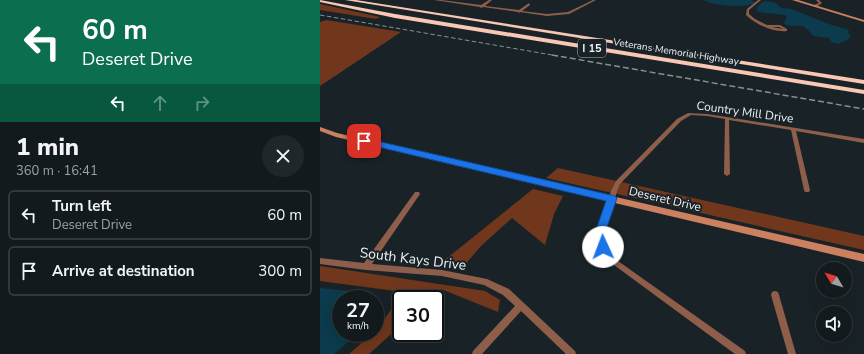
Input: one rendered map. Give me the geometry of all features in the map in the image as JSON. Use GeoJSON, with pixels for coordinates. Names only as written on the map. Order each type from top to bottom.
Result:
{"type":"FeatureCollection","features":[{"type":"Feature","properties":{"kind":"highway","name":"Veterans Memorial Highway"},"geometry":{"type":"LineString","coordinates":[[347,0],[864,82]]}},
{"type":"Feature","properties":{"kind":"highway","name":"Veterans Memorial Highway"},"geometry":{"type":"LineString","coordinates":[[320,1],[395,16],[864,92]]}},
{"type":"Feature","properties":{"kind":"street"},"geometry":{"type":"LineString","coordinates":[[435,0],[547,16],[575,10],[594,0]]}},
{"type":"Feature","properties":{"kind":"street"},"geometry":{"type":"LineString","coordinates":[[481,7],[491,0]]}},
{"type":"Feature","properties":{"kind":"street"},"geometry":{"type":"LineString","coordinates":[[760,0],[747,12],[748,16],[755,21],[770,26]]}},
{"type":"Feature","properties":{"kind":"street"},"geometry":{"type":"LineString","coordinates":[[794,0],[864,21]]}},
{"type":"Feature","properties":{"kind":"street"},"geometry":{"type":"LineString","coordinates":[[815,6],[820,3],[817,0]]}},
{"type":"Feature","properties":{"kind":"street"},"geometry":{"type":"LineString","coordinates":[[519,12],[529,4]]}},
{"type":"Feature","properties":{"kind":"street","name":"Country Mill Drive"},"geometry":{"type":"LineString","coordinates":[[742,354],[616,263],[603,247],[601,230],[618,183],[679,120],[690,114],[726,118],[864,141]]}},
{"type":"Feature","properties":{"kind":"street"},"geometry":{"type":"LineString","coordinates":[[726,118],[727,174]]}},
{"type":"Feature","properties":{"kind":"street","name":"Deseret Drive"},"geometry":{"type":"LineString","coordinates":[[320,129],[336,135],[612,198],[864,258]]}},
{"type":"Feature","properties":{"kind":"street"},"geometry":{"type":"LineString","coordinates":[[793,129],[807,190]]}},
{"type":"Feature","properties":{"kind":"street"},"geometry":{"type":"LineString","coordinates":[[366,267],[416,194]]}},
{"type":"Feature","properties":{"kind":"street","name":"South Kays Drive"},"geometry":{"type":"LineString","coordinates":[[320,261],[366,267],[442,273],[484,282],[506,292],[572,354]]}},
{"type":"Feature","properties":{"kind":"street"},"geometry":{"type":"LineString","coordinates":[[775,295],[792,354]]}},
{"type":"Feature","properties":{"kind":"street"},"geometry":{"type":"LineString","coordinates":[[476,354],[520,306]]}},
{"type":"Feature","properties":{"kind":"shaded area"},"geometry":{"type":"Polygon","coordinates":[[[320,4],[380,17],[376,19],[320,10],[320,4]]]}},
{"type":"Feature","properties":{"kind":"shaded area"},"geometry":{"type":"Polygon","coordinates":[[[326,20],[401,32],[320,86],[320,22],[326,20]]]}},
{"type":"Feature","properties":{"kind":"shaded area"},"geometry":{"type":"Polygon","coordinates":[[[558,168],[864,236],[864,250],[546,178],[558,168]]]}},
{"type":"Feature","properties":{"kind":"shaded area"},"geometry":{"type":"Polygon","coordinates":[[[533,189],[563,196],[554,214],[545,245],[512,218],[481,246],[462,268],[441,263],[533,189]]]}},
{"type":"Feature","properties":{"kind":"shaded area"},"geometry":{"type":"Polygon","coordinates":[[[320,266],[485,291],[500,300],[498,312],[441,289],[392,291],[320,281],[320,266]]]}},
{"type":"Feature","properties":{"kind":"shaded area"},"geometry":{"type":"Polygon","coordinates":[[[392,308],[392,333],[384,340],[384,320],[392,308]]]}},
{"type":"Feature","properties":{"kind":"shaded area"},"geometry":{"type":"Polygon","coordinates":[[[363,342],[382,342],[369,354],[349,354],[363,342]]]}},
{"type":"Feature","properties":{"kind":"water"},"geometry":{"type":"Polygon","coordinates":[[[703,0],[752,0],[755,3],[750,5],[729,6],[714,4],[703,0]]]}},
{"type":"Feature","properties":{"kind":"water"},"geometry":{"type":"Polygon","coordinates":[[[765,1],[774,2],[782,8],[791,9],[849,30],[848,33],[851,36],[849,39],[838,44],[831,42],[830,38],[813,36],[802,26],[789,26],[784,24],[787,17],[785,15],[758,12],[756,8],[765,1]]]}},
{"type":"Feature","properties":{"kind":"water"},"geometry":{"type":"Polygon","coordinates":[[[320,288],[340,290],[332,290],[332,342],[348,342],[334,354],[320,354],[320,288]]]}},
{"type":"Feature","properties":{"kind":"railway"},"geometry":{"type":"LineString","coordinates":[[320,15],[558,56]]}},
{"type":"Feature","properties":{"kind":"railway"},"geometry":{"type":"LineString","coordinates":[[552,55],[864,109]]}},
{"type":"Feature","properties":{"kind":"route"},"geometry":{"type":"LineString","coordinates":[[364,141],[612,198],[601,230],[603,247]]}}]}
